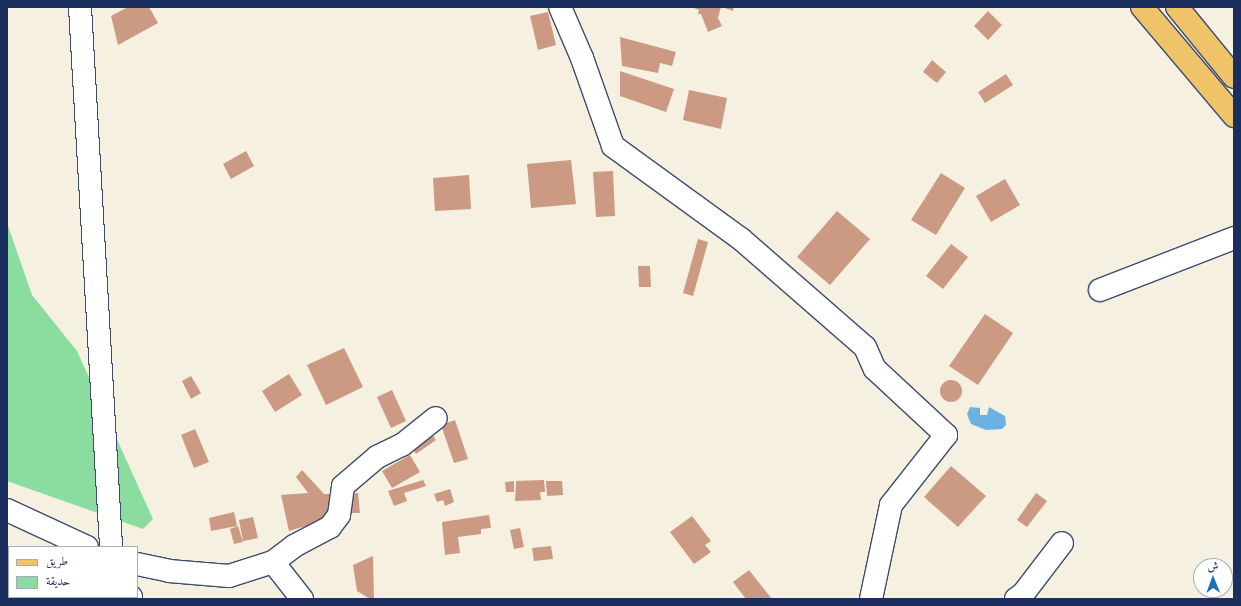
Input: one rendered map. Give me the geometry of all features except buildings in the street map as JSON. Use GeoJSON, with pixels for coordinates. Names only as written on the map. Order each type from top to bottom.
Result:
{"type":"FeatureCollection","features":[{"type":"Feature","properties":{"kind":"main road"},"geometry":{"type":"LineString","coordinates":[[1142,7],[1234,116]]}},
{"type":"Feature","properties":{"kind":"main road"},"geometry":{"type":"LineString","coordinates":[[1177,7],[1234,77]]}},
{"type":"Feature","properties":{"kind":"street"},"geometry":{"type":"LineString","coordinates":[[80,7],[110,546]]}},
{"type":"Feature","properties":{"kind":"street"},"geometry":{"type":"LineString","coordinates":[[560,7],[582,58],[613,146],[741,239],[865,347],[875,368],[946,435],[891,505],[871,599]]}},
{"type":"Feature","properties":{"kind":"street"},"geometry":{"type":"LineString","coordinates":[[1100,290],[1234,238]]}},
{"type":"Feature","properties":{"kind":"street"},"geometry":{"type":"LineString","coordinates":[[138,564],[169,571],[229,576],[273,562],[294,546],[330,526],[339,515],[343,486],[377,457],[402,445],[436,418]]}},
{"type":"Feature","properties":{"kind":"street"},"geometry":{"type":"LineString","coordinates":[[7,510],[85,546]]}},
{"type":"Feature","properties":{"kind":"street"},"geometry":{"type":"LineString","coordinates":[[1016,599],[1023,594],[1062,542]]}},
{"type":"Feature","properties":{"kind":"street"},"geometry":{"type":"LineString","coordinates":[[273,562],[302,599]]}},
{"type":"Feature","properties":{"kind":"green space"},"geometry":{"type":"Polygon","coordinates":[[[7,223],[32,295],[77,351],[153,519],[143,529],[7,481],[7,223]]]}},
{"type":"Feature","properties":{"kind":"water"},"geometry":{"type":"Polygon","coordinates":[[[970,407],[980,408],[980,415],[987,415],[989,407],[1005,416],[1006,425],[1002,429],[986,430],[971,424],[967,414],[970,407]]]}}]}
